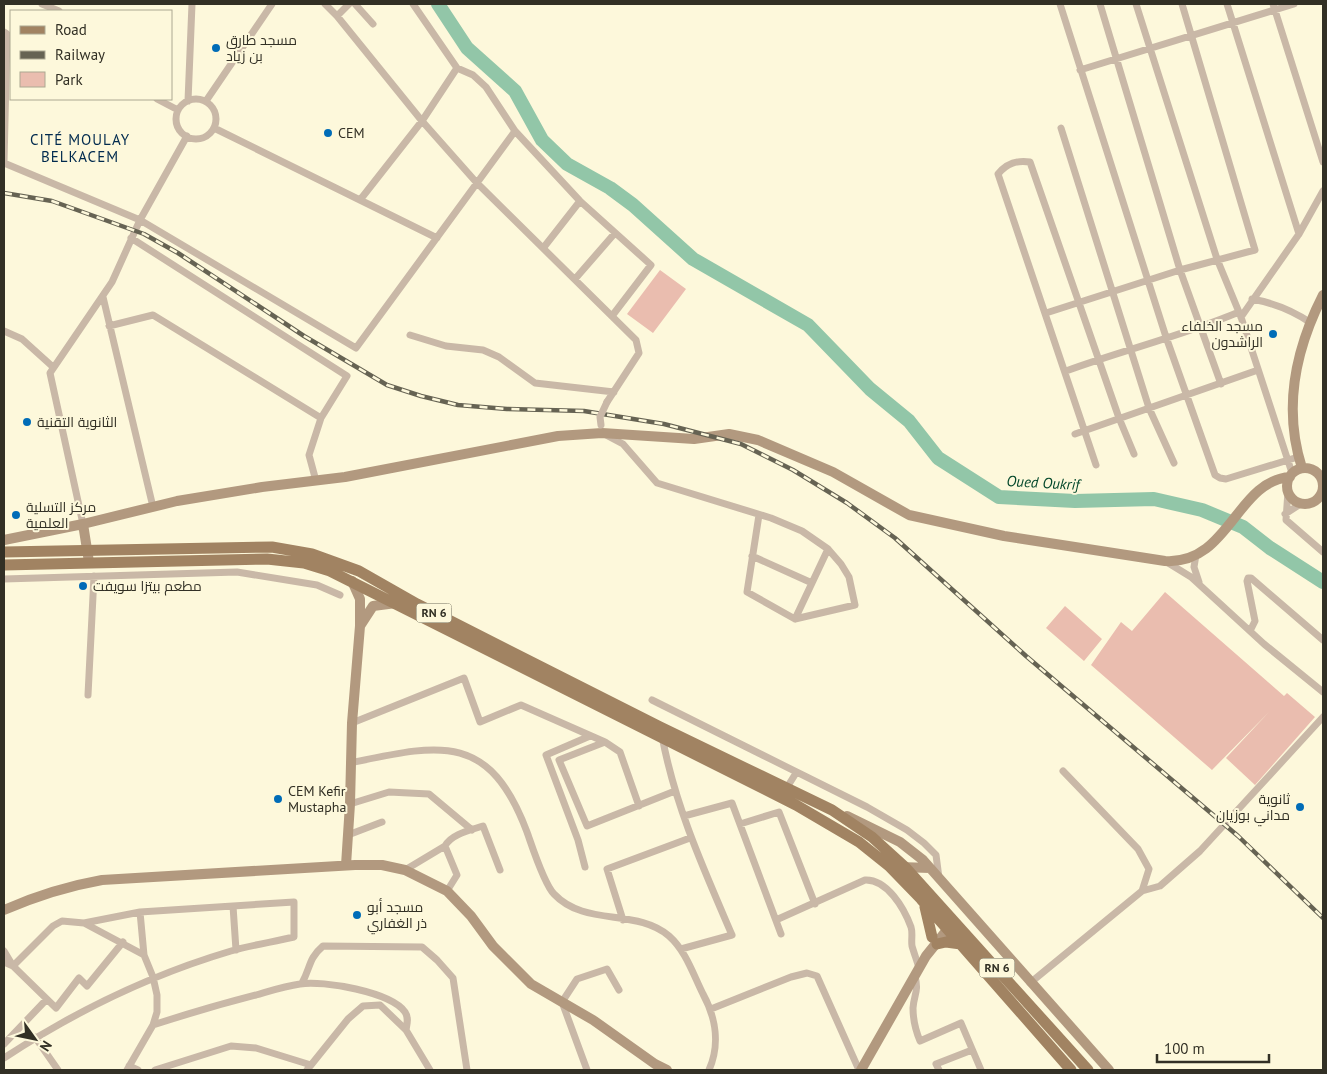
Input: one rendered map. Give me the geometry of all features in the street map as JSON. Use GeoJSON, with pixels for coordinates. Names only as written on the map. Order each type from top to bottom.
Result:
{"type":"FeatureCollection","features":[{"type":"Feature","properties":{"kind":"main road","name":"RN 6"},"geometry":{"type":"LineString","coordinates":[[4,552],[272,547],[294,550],[334,560],[396,603],[667,736],[832,810],[872,837],[905,867],[961,944],[1071,1070]]}},
{"type":"Feature","properties":{"kind":"main road","name":"RN 6"},"geometry":{"type":"LineString","coordinates":[[8,565],[267,559],[304,562],[330,570],[352,581],[416,604],[796,805],[853,838],[889,866],[921,899],[994,964],[1088,1070]]}},
{"type":"Feature","properties":{"kind":"main road"},"geometry":{"type":"LineString","coordinates":[[921,899],[929,919],[934,940],[961,944]]}},
{"type":"Feature","properties":{"kind":"street"},"geometry":{"type":"LineString","coordinates":[[42,4],[59,9]]}},
{"type":"Feature","properties":{"kind":"street"},"geometry":{"type":"LineString","coordinates":[[188,100],[192,4]]}},
{"type":"Feature","properties":{"kind":"street"},"geometry":{"type":"LineString","coordinates":[[206,101],[272,4]]}},
{"type":"Feature","properties":{"kind":"street"},"geometry":{"type":"LineString","coordinates":[[325,4],[337,16],[422,121],[476,182],[544,247],[636,340],[639,353],[607,402],[600,417],[602,429],[623,444],[657,483],[759,515],[802,531],[828,549],[849,577],[855,604],[794,619],[746,592],[759,515]]}},
{"type":"Feature","properties":{"kind":"street"},"geometry":{"type":"LineString","coordinates":[[337,16],[349,4]]}},
{"type":"Feature","properties":{"kind":"street"},"geometry":{"type":"LineString","coordinates":[[355,4],[373,24]]}},
{"type":"Feature","properties":{"kind":"street"},"geometry":{"type":"LineString","coordinates":[[413,4],[457,68],[473,75],[486,87],[515,131],[580,201],[651,265],[612,316]]}},
{"type":"Feature","properties":{"kind":"street"},"geometry":{"type":"LineString","coordinates":[[1060,4],[1166,337],[1217,477],[1226,479],[1293,459]]}},
{"type":"Feature","properties":{"kind":"street"},"geometry":{"type":"LineString","coordinates":[[1100,4],[1180,270],[1221,384]]}},
{"type":"Feature","properties":{"kind":"street"},"geometry":{"type":"LineString","coordinates":[[1136,4],[1217,259],[1240,315],[1258,370],[1293,459],[1302,468],[1315,470],[1322,478],[1322,492],[1307,503],[1285,514]]}},
{"type":"Feature","properties":{"kind":"street"},"geometry":{"type":"LineString","coordinates":[[1046,313],[1180,270],[1255,250],[1182,4]]}},
{"type":"Feature","properties":{"kind":"street"},"geometry":{"type":"LineString","coordinates":[[1227,4],[1299,234]]}},
{"type":"Feature","properties":{"kind":"street"},"geometry":{"type":"LineString","coordinates":[[1080,70],[1118,60],[1274,7],[1294,4]]}},
{"type":"Feature","properties":{"kind":"street"},"geometry":{"type":"LineString","coordinates":[[1274,7],[1323,162]]}},
{"type":"Feature","properties":{"kind":"street"},"geometry":{"type":"LineString","coordinates":[[6,34],[4,163],[140,220],[356,348],[515,131]]}},
{"type":"Feature","properties":{"kind":"street"},"geometry":{"type":"LineString","coordinates":[[360,200],[422,121],[457,68]]}},
{"type":"Feature","properties":{"kind":"street"},"geometry":{"type":"LineString","coordinates":[[159,100],[178,110]]}},
{"type":"Feature","properties":{"kind":"street"},"geometry":{"type":"LineString","coordinates":[[188,100],[206,101],[214,110],[216,122],[214,128],[210,133],[199,139],[186,136],[178,127],[178,110],[188,100]]}},
{"type":"Feature","properties":{"kind":"street"},"geometry":{"type":"LineString","coordinates":[[214,128],[437,238]]}},
{"type":"Feature","properties":{"kind":"street"},"geometry":{"type":"LineString","coordinates":[[1061,128],[1149,408],[1174,463]]}},
{"type":"Feature","properties":{"kind":"street"},"geometry":{"type":"LineString","coordinates":[[89,562],[83,524],[50,373],[112,282],[140,220],[186,136]]}},
{"type":"Feature","properties":{"kind":"street"},"geometry":{"type":"LineString","coordinates":[[1096,465],[1066,371],[998,174],[1004,166],[1020,160],[1030,162],[1119,418],[1134,454]]}},
{"type":"Feature","properties":{"kind":"street"},"geometry":{"type":"LineString","coordinates":[[1066,371],[1099,359],[1131,351],[1166,337],[1240,315],[1299,234],[1323,191]]}},
{"type":"Feature","properties":{"kind":"street"},"geometry":{"type":"LineString","coordinates":[[544,247],[580,201]]}},
{"type":"Feature","properties":{"kind":"street"},"geometry":{"type":"LineString","coordinates":[[575,279],[616,234]]}},
{"type":"Feature","properties":{"kind":"street"},"geometry":{"type":"LineString","coordinates":[[132,238],[346,376],[321,418],[309,455],[316,481]]}},
{"type":"Feature","properties":{"kind":"street"},"geometry":{"type":"LineString","coordinates":[[1323,295],[1303,345],[1292,404],[1293,459],[1285,514],[1289,524],[1305,535],[1323,552]]}},
{"type":"Feature","properties":{"kind":"street"},"geometry":{"type":"LineString","coordinates":[[103,297],[153,507]]}},
{"type":"Feature","properties":{"kind":"street"},"geometry":{"type":"LineString","coordinates":[[1252,299],[1271,303],[1295,312],[1311,323]]}},
{"type":"Feature","properties":{"kind":"street"},"geometry":{"type":"LineString","coordinates":[[110,326],[153,315],[321,418]]}},
{"type":"Feature","properties":{"kind":"street"},"geometry":{"type":"LineString","coordinates":[[4,331],[22,339],[53,367]]}},
{"type":"Feature","properties":{"kind":"street"},"geometry":{"type":"LineString","coordinates":[[410,335],[446,346],[484,350],[499,357],[535,383],[614,392]]}},
{"type":"Feature","properties":{"kind":"street"},"geometry":{"type":"LineString","coordinates":[[1075,434],[1258,370]]}},
{"type":"Feature","properties":{"kind":"street"},"geometry":{"type":"LineString","coordinates":[[4,540],[153,507],[262,487],[345,477],[602,429],[694,439],[729,434],[758,440],[833,472],[909,515],[1004,536],[1178,562],[1196,555],[1215,542],[1238,513],[1265,488],[1276,480],[1291,475],[1302,468]]}},
{"type":"Feature","properties":{"kind":"street"},"geometry":{"type":"LineString","coordinates":[[1265,488],[1288,490]]}},
{"type":"Feature","properties":{"kind":"street"},"geometry":{"type":"LineString","coordinates":[[1288,490],[1295,500],[1307,503],[1323,502]]}},
{"type":"Feature","properties":{"kind":"street"},"geometry":{"type":"LineString","coordinates":[[794,619],[828,549]]}},
{"type":"Feature","properties":{"kind":"street"},"geometry":{"type":"LineString","coordinates":[[1196,555],[1194,567],[1201,587]]}},
{"type":"Feature","properties":{"kind":"street"},"geometry":{"type":"LineString","coordinates":[[752,556],[812,583]]}},
{"type":"Feature","properties":{"kind":"street"},"geometry":{"type":"LineString","coordinates":[[1165,561],[1179,569],[1201,587],[1323,692]]}},
{"type":"Feature","properties":{"kind":"street"},"geometry":{"type":"LineString","coordinates":[[8,565],[12,579]]}},
{"type":"Feature","properties":{"kind":"street"},"geometry":{"type":"LineString","coordinates":[[4,579],[237,572],[317,585],[340,595]]}},
{"type":"Feature","properties":{"kind":"street"},"geometry":{"type":"LineString","coordinates":[[88,694],[94,576]]}},
{"type":"Feature","properties":{"kind":"street"},"geometry":{"type":"LineString","coordinates":[[1250,631],[1255,621],[1248,578],[1259,585],[1323,640]]}},
{"type":"Feature","properties":{"kind":"street"},"geometry":{"type":"LineString","coordinates":[[346,865],[352,723],[360,626],[360,599],[352,581]]}},
{"type":"Feature","properties":{"kind":"street"},"geometry":{"type":"LineString","coordinates":[[360,599],[376,589]]}},
{"type":"Feature","properties":{"kind":"street"},"geometry":{"type":"LineString","coordinates":[[360,626],[373,606],[376,589]]}},
{"type":"Feature","properties":{"kind":"street"},"geometry":{"type":"LineString","coordinates":[[373,606],[396,603]]}},
{"type":"Feature","properties":{"kind":"street"},"geometry":{"type":"LineString","coordinates":[[352,723],[464,678],[480,722],[521,705],[605,742],[620,752],[639,806]]}},
{"type":"Feature","properties":{"kind":"street"},"geometry":{"type":"LineString","coordinates":[[652,700],[907,830],[936,855],[939,878]]}},
{"type":"Feature","properties":{"kind":"street"},"geometry":{"type":"LineString","coordinates":[[1030,983],[1142,891],[1160,886],[1200,851],[1226,825],[1323,717]]}},
{"type":"Feature","properties":{"kind":"street"},"geometry":{"type":"LineString","coordinates":[[585,867],[578,840],[546,755],[590,736]]}},
{"type":"Feature","properties":{"kind":"street"},"geometry":{"type":"LineString","coordinates":[[667,736],[675,791],[690,838],[732,935],[681,949]]}},
{"type":"Feature","properties":{"kind":"street"},"geometry":{"type":"LineString","coordinates":[[605,742],[559,760],[586,826],[675,791]]}},
{"type":"Feature","properties":{"kind":"street"},"geometry":{"type":"LineString","coordinates":[[350,763],[432,748],[463,754],[482,762],[505,784],[520,814],[552,893],[571,908],[602,917],[646,924],[668,935],[681,949],[711,1010],[715,1033],[715,1056],[709,1070]]}},
{"type":"Feature","properties":{"kind":"street"},"geometry":{"type":"LineString","coordinates":[[1063,771],[1138,849],[1148,869],[1142,891]]}},
{"type":"Feature","properties":{"kind":"street"},"geometry":{"type":"LineString","coordinates":[[786,789],[796,773]]}},
{"type":"Feature","properties":{"kind":"street"},"geometry":{"type":"LineString","coordinates":[[350,804],[389,792],[429,794],[472,830]]}},
{"type":"Feature","properties":{"kind":"street"},"geometry":{"type":"LineString","coordinates":[[684,816],[732,803],[780,934]]}},
{"type":"Feature","properties":{"kind":"street"},"geometry":{"type":"LineString","coordinates":[[832,810],[900,842],[930,868],[1109,1070]]}},
{"type":"Feature","properties":{"kind":"street"},"geometry":{"type":"LineString","coordinates":[[740,824],[779,812],[815,904]]}},
{"type":"Feature","properties":{"kind":"street"},"geometry":{"type":"LineString","coordinates":[[348,835],[382,822]]}},
{"type":"Feature","properties":{"kind":"street"},"geometry":{"type":"LineString","coordinates":[[405,870],[445,846],[448,840],[483,826],[500,870]]}},
{"type":"Feature","properties":{"kind":"street"},"geometry":{"type":"LineString","coordinates":[[623,920],[607,869],[690,838]]}},
{"type":"Feature","properties":{"kind":"street"},"geometry":{"type":"LineString","coordinates":[[445,846],[458,875],[447,891]]}},
{"type":"Feature","properties":{"kind":"street"},"geometry":{"type":"LineString","coordinates":[[4,910],[33,898],[77,884],[102,880],[346,865],[382,865],[405,870],[447,891],[513,969],[531,984],[594,1020],[656,1067],[667,1070]]}},
{"type":"Feature","properties":{"kind":"street"},"geometry":{"type":"LineString","coordinates":[[889,866],[930,868]]}},
{"type":"Feature","properties":{"kind":"street"},"geometry":{"type":"LineString","coordinates":[[776,920],[865,880],[874,879],[888,889],[903,910],[912,928],[912,945],[918,989],[913,1006],[914,1026],[920,1040],[961,1023],[981,1070]]}},
{"type":"Feature","properties":{"kind":"street"},"geometry":{"type":"LineString","coordinates":[[4,1058],[35,1037],[100,1002],[153,977],[236,950],[294,937],[294,902],[140,912],[84,923],[62,921],[53,926],[13,966]]}},
{"type":"Feature","properties":{"kind":"street"},"geometry":{"type":"LineString","coordinates":[[233,906],[236,950]]}},
{"type":"Feature","properties":{"kind":"street"},"geometry":{"type":"LineString","coordinates":[[138,1070],[128,1068],[153,1025],[157,1012],[157,995],[153,977],[144,955],[140,912]]}},
{"type":"Feature","properties":{"kind":"street"},"geometry":{"type":"LineString","coordinates":[[84,923],[123,942],[144,955]]}},
{"type":"Feature","properties":{"kind":"street"},"geometry":{"type":"LineString","coordinates":[[860,1070],[934,940],[947,923]]}},
{"type":"Feature","properties":{"kind":"street"},"geometry":{"type":"LineString","coordinates":[[4,951],[13,966],[56,1008],[79,978],[87,986],[123,942]]}},
{"type":"Feature","properties":{"kind":"street"},"geometry":{"type":"LineString","coordinates":[[302,984],[308,972],[312,956],[323,946],[422,947],[453,978],[467,1070]]}},
{"type":"Feature","properties":{"kind":"street"},"geometry":{"type":"LineString","coordinates":[[4,962],[13,966]]}},
{"type":"Feature","properties":{"kind":"street"},"geometry":{"type":"LineString","coordinates":[[562,1002],[577,978],[607,968],[619,990]]}},
{"type":"Feature","properties":{"kind":"street"},"geometry":{"type":"LineString","coordinates":[[711,1010],[791,977],[807,973],[817,976],[860,1070]]}},
{"type":"Feature","properties":{"kind":"street"},"geometry":{"type":"LineString","coordinates":[[153,1025],[198,1010],[302,984],[324,984],[381,996],[395,1003],[405,1012],[408,1020],[406,1030]]}},
{"type":"Feature","properties":{"kind":"street"},"geometry":{"type":"LineString","coordinates":[[4,1044],[46,1000]]}},
{"type":"Feature","properties":{"kind":"street"},"geometry":{"type":"LineString","coordinates":[[562,1002],[588,1070]]}},
{"type":"Feature","properties":{"kind":"street"},"geometry":{"type":"LineString","coordinates":[[155,1070],[231,1046],[256,1048],[309,1068],[348,1019],[363,1006],[380,1004],[406,1030],[430,1070]]}},
{"type":"Feature","properties":{"kind":"street"},"geometry":{"type":"LineString","coordinates":[[35,1037],[58,1070]]}},
{"type":"Feature","properties":{"kind":"street"},"geometry":{"type":"LineString","coordinates":[[938,1070],[936,1064],[972,1050]]}},
{"type":"Feature","properties":{"kind":"green space"},"geometry":{"type":"Polygon","coordinates":[[[660,270],[686,289],[653,333],[627,314],[660,270]]]}},
{"type":"Feature","properties":{"kind":"green space"},"geometry":{"type":"Polygon","coordinates":[[[1165,592],[1284,696],[1287,693],[1315,717],[1255,785],[1226,758],[1269,712],[1212,770],[1091,665],[1121,622],[1132,631],[1165,592]]]}},
{"type":"Feature","properties":{"kind":"green space"},"geometry":{"type":"Polygon","coordinates":[[[1065,606],[1102,639],[1084,661],[1046,628],[1065,606]]]}},
{"type":"Feature","properties":{"kind":"waterway","name":"Oued Oukrif"},"geometry":{"type":"LineString","coordinates":[[438,4],[467,48],[515,91],[542,140],[567,164],[610,188],[633,205],[693,259],[808,325],[870,389],[909,421],[938,458],[999,497],[1075,501],[1154,499],[1202,510],[1243,527],[1270,548],[1323,582]]}},
{"type":"Feature","properties":{"kind":"railway"},"geometry":{"type":"LineString","coordinates":[[4,193],[52,201],[144,234],[178,253],[304,336],[387,385],[458,405],[507,409],[584,411],[664,424],[741,444],[793,470],[847,503],[895,538],[1026,656],[1238,836],[1323,918]]}},
{"type":"Feature","properties":{"kind":"place","name":"مسجد طارق بن زياد"},"geometry":{"type":"Point","coordinates":[216,48]}},
{"type":"Feature","properties":{"kind":"place","name":"CEM"},"geometry":{"type":"Point","coordinates":[328,133]}},
{"type":"Feature","properties":{"kind":"place","name":"مسجد الخلفاء الراشدون"},"geometry":{"type":"Point","coordinates":[1273,334]}},
{"type":"Feature","properties":{"kind":"place","name":"الثانوية التقنية"},"geometry":{"type":"Point","coordinates":[27,422]}},
{"type":"Feature","properties":{"kind":"place","name":"مركز التسلية العلمية"},"geometry":{"type":"Point","coordinates":[16,515]}},
{"type":"Feature","properties":{"kind":"place","name":"مطعم بيتزا سويفت"},"geometry":{"type":"Point","coordinates":[83,586]}},
{"type":"Feature","properties":{"kind":"place","name":"CEM Kefir Mustapha"},"geometry":{"type":"Point","coordinates":[278,799]}},
{"type":"Feature","properties":{"kind":"place","name":"ثانوية مداني بوزيان"},"geometry":{"type":"Point","coordinates":[1300,807]}},
{"type":"Feature","properties":{"kind":"place","name":"مسجد أبو ذر الغفاري"},"geometry":{"type":"Point","coordinates":[357,915]}},
{"type":"Feature","properties":{"kind":"district","name":"CITÉ MOULAY BELKACEM"},"geometry":{"type":"Point","coordinates":[80,148]}}]}
